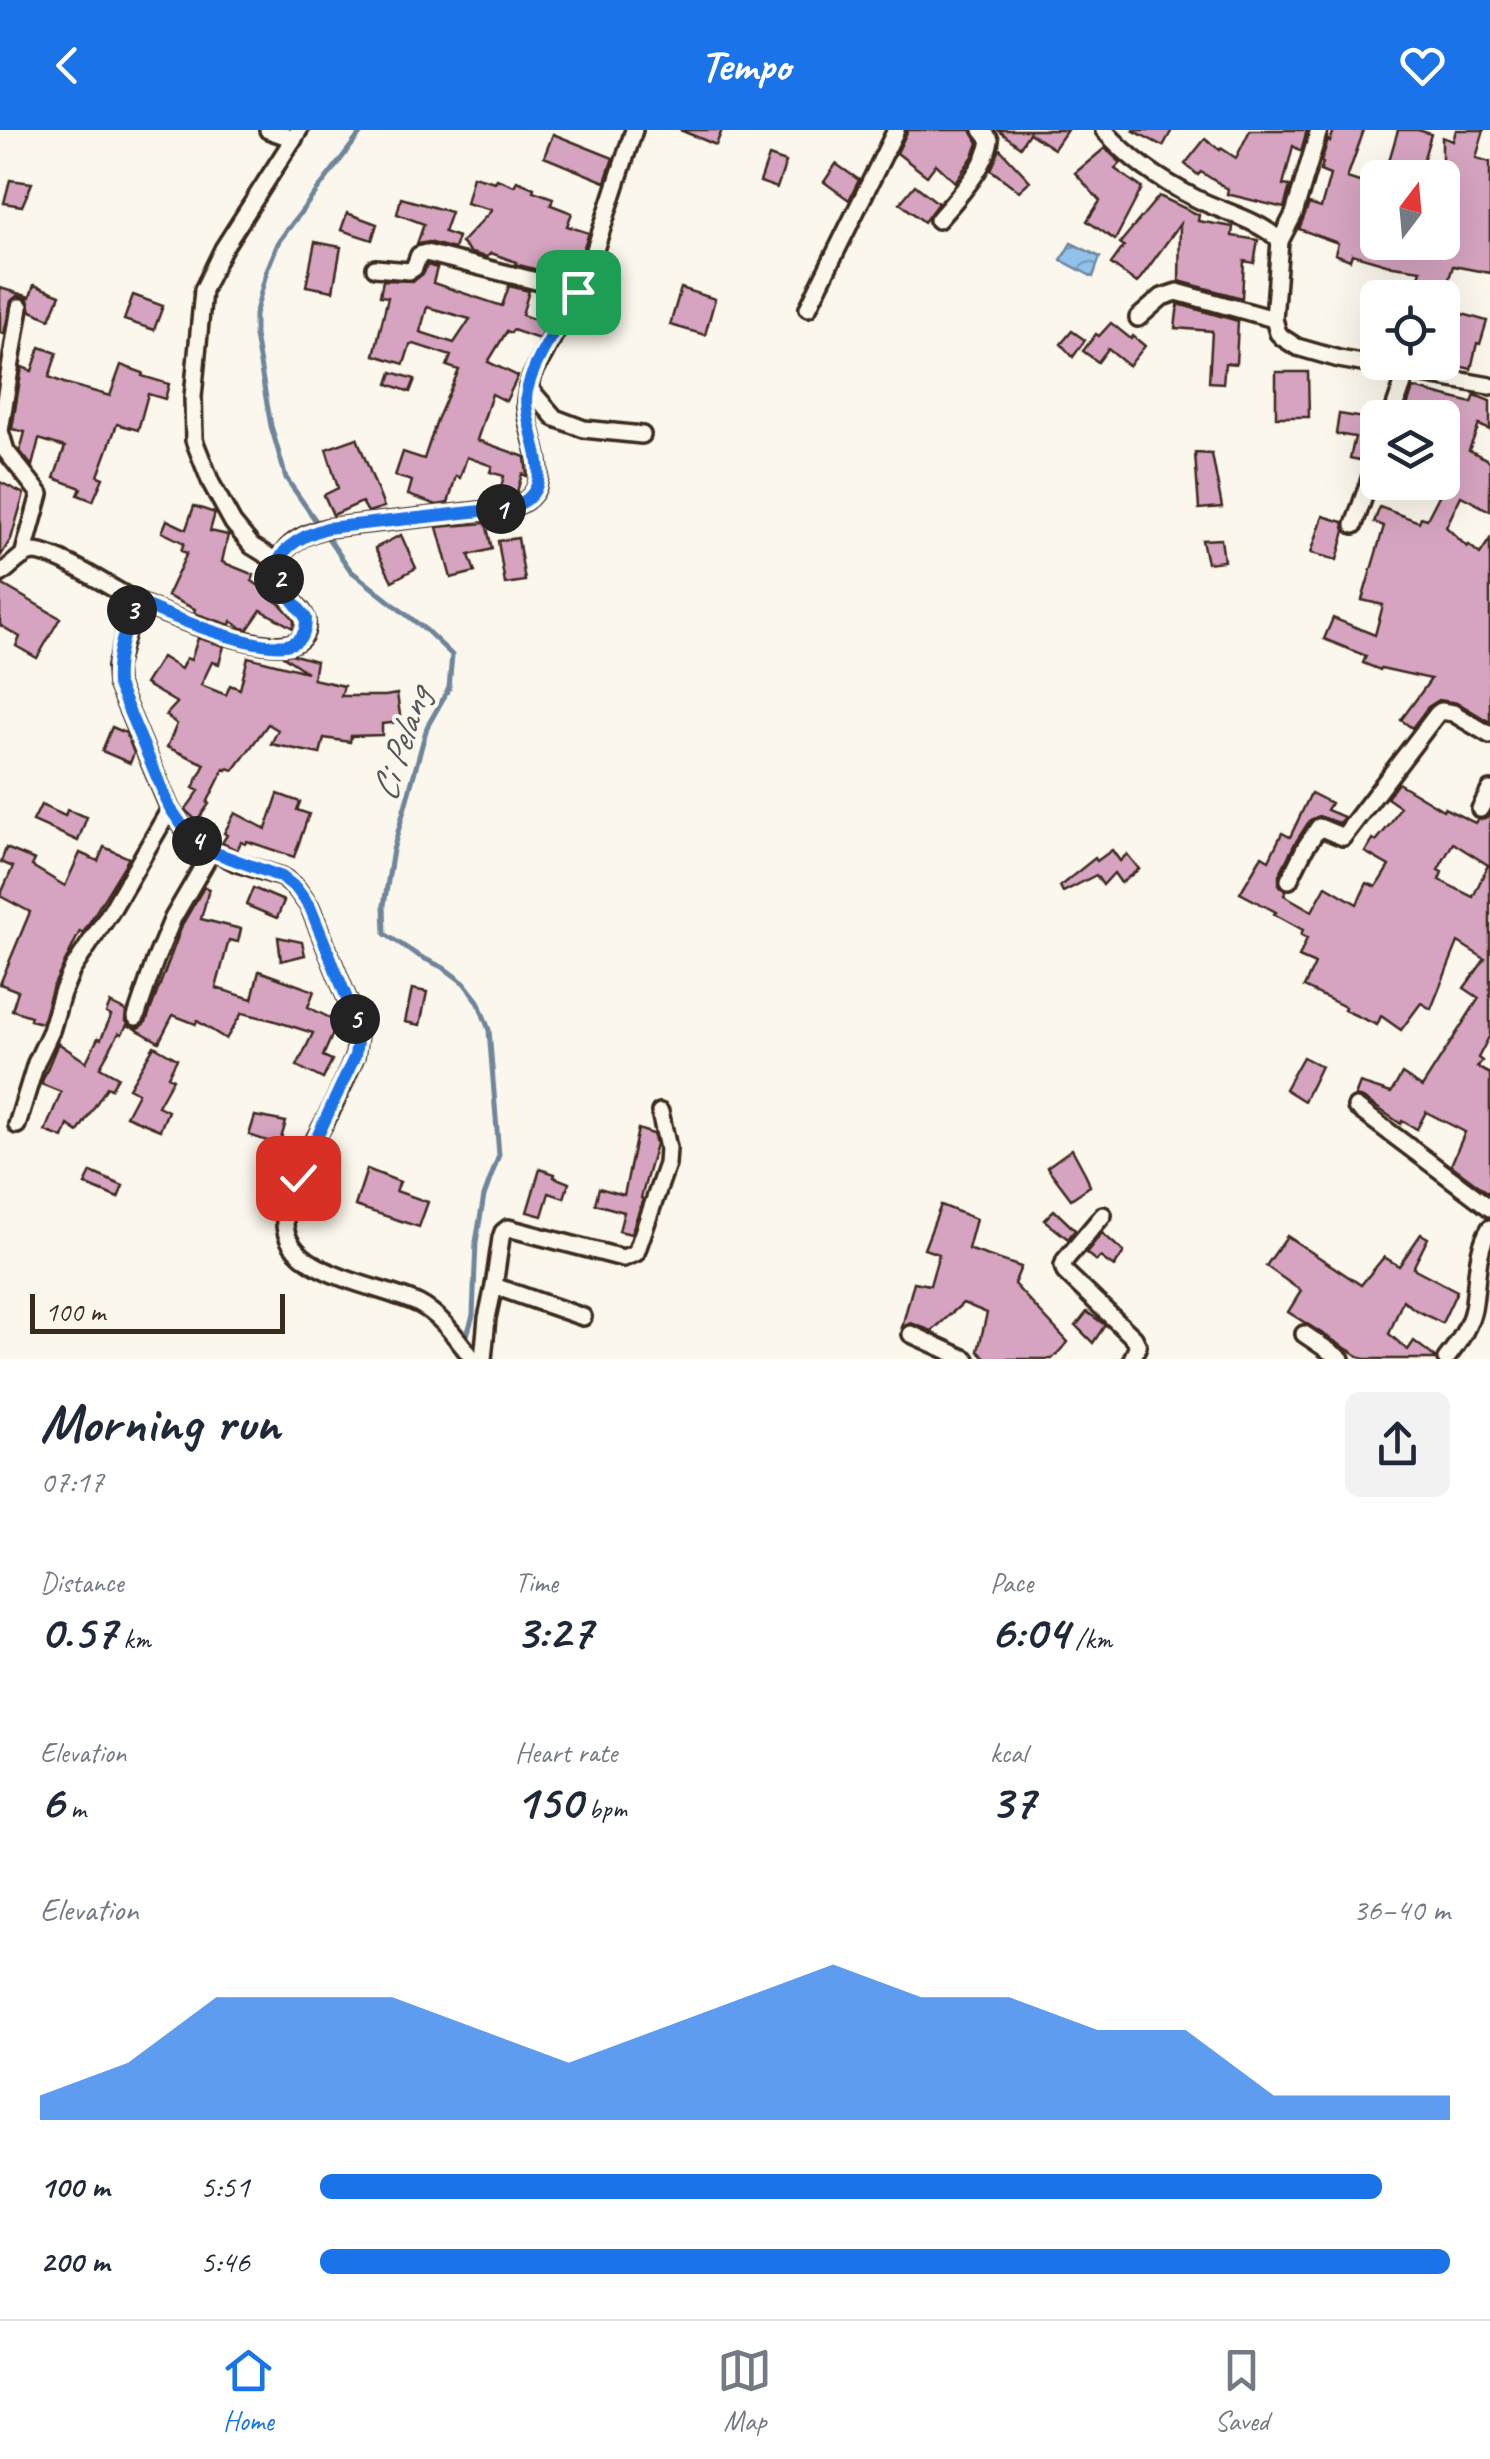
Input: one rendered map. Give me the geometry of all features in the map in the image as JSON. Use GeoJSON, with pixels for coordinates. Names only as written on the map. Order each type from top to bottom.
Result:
{"type":"FeatureCollection","features":[{"type":"Feature","properties":{"kind":"street"},"geometry":{"type":"LineString","coordinates":[[268,130],[296,134],[223,249],[203,290],[194,440],[233,523],[252,546],[278,562]]}},
{"type":"Feature","properties":{"kind":"street"},"geometry":{"type":"LineString","coordinates":[[0,574],[34,552],[176,618],[230,636],[288,645],[302,636],[306,618],[281,584],[277,572],[284,551],[294,542],[319,530],[519,506],[530,498],[540,472],[526,406],[528,387],[578,292],[600,238],[634,130]]}},
{"type":"Feature","properties":{"kind":"street"},"geometry":{"type":"LineString","coordinates":[[808,308],[896,130]]}},
{"type":"Feature","properties":{"kind":"street"},"geometry":{"type":"LineString","coordinates":[[938,220],[989,150],[990,140],[982,130]]}},
{"type":"Feature","properties":{"kind":"street"},"geometry":{"type":"LineString","coordinates":[[1104,130],[1128,156],[1150,171],[1194,198],[1269,231],[1280,241]]}},
{"type":"Feature","properties":{"kind":"street"},"geometry":{"type":"LineString","coordinates":[[1319,130],[1294,214],[1280,241],[1274,319],[1278,333],[1297,347],[1360,362]]}},
{"type":"Feature","properties":{"kind":"street"},"geometry":{"type":"LineString","coordinates":[[375,268],[409,270],[414,268],[419,255],[426,253],[578,292]]}},
{"type":"Feature","properties":{"kind":"street"},"geometry":{"type":"LineString","coordinates":[[1138,318],[1162,297],[1177,292],[1274,319]]}},
{"type":"Feature","properties":{"kind":"street"},"geometry":{"type":"LineString","coordinates":[[20,307],[4,374],[0,431],[18,468],[40,494],[23,556]]}},
{"type":"Feature","properties":{"kind":"street"},"geometry":{"type":"LineString","coordinates":[[1454,380],[1490,386]]}},
{"type":"Feature","properties":{"kind":"street"},"geometry":{"type":"LineString","coordinates":[[528,387],[555,418],[584,429],[642,435]]}},
{"type":"Feature","properties":{"kind":"street"},"geometry":{"type":"LineString","coordinates":[[1354,525],[1363,500]]}},
{"type":"Feature","properties":{"kind":"street"},"geometry":{"type":"LineString","coordinates":[[135,601],[116,666],[117,683],[170,808],[189,835],[212,851],[282,877],[296,888],[310,907],[356,1021],[355,1056],[298,1178],[285,1217],[286,1234],[302,1258],[418,1304],[437,1316],[475,1358]]}},
{"type":"Feature","properties":{"kind":"street"},"geometry":{"type":"LineString","coordinates":[[1289,880],[1320,827],[1343,837],[1437,714],[1452,713],[1490,735]]}},
{"type":"Feature","properties":{"kind":"street"},"geometry":{"type":"LineString","coordinates":[[1480,810],[1490,790]]}},
{"type":"Feature","properties":{"kind":"street"},"geometry":{"type":"LineString","coordinates":[[17,1125],[72,970],[170,808]]}},
{"type":"Feature","properties":{"kind":"street"},"geometry":{"type":"LineString","coordinates":[[136,1017],[173,918],[212,851]]}},
{"type":"Feature","properties":{"kind":"street"},"geometry":{"type":"LineString","coordinates":[[1356,1107],[1490,1208]]}},
{"type":"Feature","properties":{"kind":"street"},"geometry":{"type":"LineString","coordinates":[[475,1358],[494,1286],[501,1238],[508,1228],[624,1258],[636,1253],[666,1164],[668,1148],[660,1112]]}},
{"type":"Feature","properties":{"kind":"street"},"geometry":{"type":"LineString","coordinates":[[1103,1214],[1062,1266],[1134,1338],[1138,1346],[1132,1359]]}},
{"type":"Feature","properties":{"kind":"street"},"geometry":{"type":"LineString","coordinates":[[1446,1359],[1464,1333],[1473,1309],[1481,1250],[1490,1228]]}},
{"type":"Feature","properties":{"kind":"street"},"geometry":{"type":"LineString","coordinates":[[494,1286],[583,1316]]}},
{"type":"Feature","properties":{"kind":"street"},"geometry":{"type":"LineString","coordinates":[[912,1334],[966,1359]]}},
{"type":"Feature","properties":{"kind":"street"},"geometry":{"type":"LineString","coordinates":[[1304,1334],[1341,1359]]}},
{"type":"Feature","properties":{"kind":"water"},"geometry":{"type":"Polygon","coordinates":[[[1071,243],[1100,257],[1093,277],[1061,260],[1071,243]]]}},
{"type":"Feature","properties":{"kind":"building"},"geometry":{"type":"Polygon","coordinates":[[[680,130],[722,130],[716,145],[680,130]]]}},
{"type":"Feature","properties":{"kind":"building"},"geometry":{"type":"Polygon","coordinates":[[[908,130],[971,130],[978,143],[955,182],[936,164],[927,176],[897,153],[908,130]]]}},
{"type":"Feature","properties":{"kind":"building"},"geometry":{"type":"Polygon","coordinates":[[[998,130],[1067,130],[1054,149],[1029,133],[1020,147],[998,130]]]}},
{"type":"Feature","properties":{"kind":"building"},"geometry":{"type":"Polygon","coordinates":[[[1132,130],[1172,130],[1163,146],[1132,130]]]}},
{"type":"Feature","properties":{"kind":"building"},"geometry":{"type":"Polygon","coordinates":[[[1250,130],[1307,130],[1301,151],[1293,146],[1283,185],[1290,186],[1284,208],[1227,194],[1228,189],[1185,164],[1205,139],[1236,158],[1250,130]]]}},
{"type":"Feature","properties":{"kind":"building"},"geometry":{"type":"Polygon","coordinates":[[[1334,130],[1364,130],[1347,178],[1360,182],[1360,256],[1352,254],[1350,260],[1335,254],[1338,243],[1299,229],[1309,204],[1321,208],[1330,175],[1320,171],[1321,162],[1334,130]]]}},
{"type":"Feature","properties":{"kind":"building"},"geometry":{"type":"Polygon","coordinates":[[[1398,130],[1431,134],[1423,160],[1389,160],[1398,130]]]}},
{"type":"Feature","properties":{"kind":"building"},"geometry":{"type":"Polygon","coordinates":[[[1456,130],[1484,130],[1476,158],[1490,162],[1490,273],[1453,266],[1449,280],[1418,280],[1421,270],[1372,260],[1460,260],[1460,160],[1442,160],[1442,137],[1453,141],[1456,130]]]}},
{"type":"Feature","properties":{"kind":"building"},"geometry":{"type":"Polygon","coordinates":[[[553,134],[613,158],[605,182],[544,157],[553,134]]]}},
{"type":"Feature","properties":{"kind":"building"},"geometry":{"type":"Polygon","coordinates":[[[1105,148],[1121,163],[1115,169],[1142,188],[1115,240],[1087,221],[1100,201],[1075,173],[1105,148]]]}},
{"type":"Feature","properties":{"kind":"building"},"geometry":{"type":"Polygon","coordinates":[[[1000,149],[1030,181],[1019,191],[991,170],[1000,149]]]}},
{"type":"Feature","properties":{"kind":"building"},"geometry":{"type":"Polygon","coordinates":[[[769,156],[786,162],[777,188],[760,182],[769,156]]]}},
{"type":"Feature","properties":{"kind":"building"},"geometry":{"type":"Polygon","coordinates":[[[836,164],[859,180],[849,200],[824,182],[836,164]]]}},
{"type":"Feature","properties":{"kind":"building"},"geometry":{"type":"Polygon","coordinates":[[[473,176],[514,186],[517,181],[553,198],[551,205],[572,213],[567,226],[589,233],[576,269],[557,263],[553,274],[491,253],[487,257],[471,253],[461,243],[492,210],[466,203],[473,176]]]}},
{"type":"Feature","properties":{"kind":"building"},"geometry":{"type":"Polygon","coordinates":[[[10,180],[32,183],[22,206],[4,203],[10,180]]]}},
{"type":"Feature","properties":{"kind":"building"},"geometry":{"type":"Polygon","coordinates":[[[915,185],[938,203],[924,222],[900,203],[915,185]]]}},
{"type":"Feature","properties":{"kind":"building"},"geometry":{"type":"Polygon","coordinates":[[[1159,196],[1199,215],[1198,221],[1233,227],[1232,236],[1258,240],[1254,263],[1244,261],[1242,298],[1179,281],[1180,224],[1137,283],[1111,264],[1124,246],[1120,243],[1159,196]]]}},
{"type":"Feature","properties":{"kind":"building"},"geometry":{"type":"Polygon","coordinates":[[[401,198],[451,212],[444,232],[458,237],[454,249],[429,242],[417,244],[424,224],[397,214],[401,198]]]}},
{"type":"Feature","properties":{"kind":"building"},"geometry":{"type":"Polygon","coordinates":[[[347,213],[377,224],[372,240],[341,230],[347,213]]]}},
{"type":"Feature","properties":{"kind":"building"},"geometry":{"type":"Polygon","coordinates":[[[315,242],[341,247],[333,291],[306,286],[315,242]]]}},
{"type":"Feature","properties":{"kind":"building"},"geometry":{"type":"Polygon","coordinates":[[[427,265],[437,268],[433,283],[502,306],[509,286],[529,291],[522,315],[547,324],[539,339],[507,331],[488,362],[518,376],[506,401],[492,394],[477,440],[525,457],[527,476],[522,474],[517,492],[505,497],[498,498],[504,476],[490,472],[492,466],[467,457],[448,503],[437,505],[408,495],[412,481],[395,476],[403,452],[424,459],[459,370],[447,366],[451,356],[414,344],[410,345],[404,364],[374,355],[388,297],[380,296],[383,280],[414,281],[427,265]],[[427,307],[420,332],[454,343],[470,319],[427,307]]]}},
{"type":"Feature","properties":{"kind":"building"},"geometry":{"type":"Polygon","coordinates":[[[595,282],[612,288],[603,315],[583,308],[595,282]]]}},
{"type":"Feature","properties":{"kind":"building"},"geometry":{"type":"Polygon","coordinates":[[[34,285],[60,295],[50,319],[31,311],[28,299],[17,296],[11,301],[4,334],[0,333],[0,288],[30,297],[34,285]]]}},
{"type":"Feature","properties":{"kind":"building"},"geometry":{"type":"Polygon","coordinates":[[[681,288],[715,299],[705,335],[670,325],[681,288]]]}},
{"type":"Feature","properties":{"kind":"building"},"geometry":{"type":"Polygon","coordinates":[[[133,295],[163,306],[154,330],[124,320],[133,295]]]}},
{"type":"Feature","properties":{"kind":"building"},"geometry":{"type":"Polygon","coordinates":[[[1178,304],[1238,321],[1236,364],[1225,363],[1223,383],[1209,382],[1212,331],[1175,328],[1178,304]]]}},
{"type":"Feature","properties":{"kind":"building"},"geometry":{"type":"Polygon","coordinates":[[[1460,313],[1487,321],[1471,369],[1460,366],[1460,313]]]}},
{"type":"Feature","properties":{"kind":"building"},"geometry":{"type":"Polygon","coordinates":[[[1111,323],[1145,346],[1129,366],[1108,349],[1098,362],[1083,351],[1111,323]]]}},
{"type":"Feature","properties":{"kind":"building"},"geometry":{"type":"Polygon","coordinates":[[[1072,331],[1085,340],[1073,357],[1061,344],[1072,331]]]}},
{"type":"Feature","properties":{"kind":"building"},"geometry":{"type":"Polygon","coordinates":[[[40,347],[57,353],[49,377],[64,383],[110,396],[121,365],[169,384],[165,399],[148,394],[138,430],[117,424],[93,501],[78,495],[81,488],[54,478],[65,447],[39,439],[32,466],[20,451],[25,432],[12,429],[22,367],[32,371],[40,347]]]}},
{"type":"Feature","properties":{"kind":"building"},"geometry":{"type":"Polygon","coordinates":[[[392,372],[415,379],[410,392],[388,384],[392,372]]]}},
{"type":"Feature","properties":{"kind":"building"},"geometry":{"type":"Polygon","coordinates":[[[1276,372],[1308,372],[1309,417],[1276,417],[1276,372]]]}},
{"type":"Feature","properties":{"kind":"building"},"geometry":{"type":"Polygon","coordinates":[[[1413,388],[1472,403],[1475,395],[1490,401],[1490,430],[1479,425],[1469,450],[1490,461],[1490,511],[1460,498],[1460,400],[1409,400],[1413,388]]]}},
{"type":"Feature","properties":{"kind":"building"},"geometry":{"type":"Polygon","coordinates":[[[1339,414],[1360,417],[1360,460],[1350,458],[1355,437],[1336,434],[1339,414]]]}},
{"type":"Feature","properties":{"kind":"building"},"geometry":{"type":"Polygon","coordinates":[[[357,438],[384,507],[368,512],[362,502],[333,515],[324,495],[338,488],[326,449],[357,438]]]}},
{"type":"Feature","properties":{"kind":"building"},"geometry":{"type":"Polygon","coordinates":[[[1195,453],[1212,454],[1222,507],[1199,509],[1195,453]]]}},
{"type":"Feature","properties":{"kind":"building"},"geometry":{"type":"Polygon","coordinates":[[[0,482],[24,494],[11,539],[0,557],[0,482]]]}},
{"type":"Feature","properties":{"kind":"building"},"geometry":{"type":"Polygon","coordinates":[[[1437,500],[1459,500],[1446,527],[1480,554],[1490,539],[1490,722],[1458,703],[1439,700],[1428,707],[1412,728],[1401,720],[1431,679],[1380,670],[1363,663],[1366,656],[1324,639],[1333,618],[1375,635],[1383,605],[1362,600],[1384,526],[1374,522],[1380,507],[1419,522],[1421,517],[1427,519],[1437,500]]]}},
{"type":"Feature","properties":{"kind":"building"},"geometry":{"type":"Polygon","coordinates":[[[194,506],[215,513],[210,531],[228,535],[222,562],[254,575],[252,581],[274,596],[272,599],[293,618],[293,628],[261,610],[248,629],[231,621],[230,625],[194,613],[195,609],[167,596],[187,553],[181,551],[184,543],[162,532],[167,520],[186,529],[194,506]]]}},
{"type":"Feature","properties":{"kind":"building"},"geometry":{"type":"Polygon","coordinates":[[[1323,516],[1343,522],[1345,531],[1337,560],[1311,553],[1323,516]]]}},
{"type":"Feature","properties":{"kind":"building"},"geometry":{"type":"Polygon","coordinates":[[[486,523],[492,549],[469,555],[475,572],[451,578],[437,527],[486,523]]]}},
{"type":"Feature","properties":{"kind":"building"},"geometry":{"type":"Polygon","coordinates":[[[401,535],[416,568],[392,581],[375,548],[401,535]]]}},
{"type":"Feature","properties":{"kind":"building"},"geometry":{"type":"Polygon","coordinates":[[[518,538],[525,581],[505,584],[498,541],[518,538]]]}},
{"type":"Feature","properties":{"kind":"building"},"geometry":{"type":"Polygon","coordinates":[[[1221,539],[1224,561],[1207,563],[1202,540],[1221,539]]]}},
{"type":"Feature","properties":{"kind":"building"},"geometry":{"type":"Polygon","coordinates":[[[0,585],[60,618],[37,658],[16,646],[20,637],[0,625],[0,585]]]}},
{"type":"Feature","properties":{"kind":"building"},"geometry":{"type":"Polygon","coordinates":[[[198,638],[224,646],[219,664],[212,662],[201,685],[226,695],[230,685],[240,689],[248,657],[307,672],[283,656],[291,654],[316,661],[313,679],[344,686],[341,696],[397,694],[401,722],[382,724],[382,735],[351,736],[350,742],[324,738],[320,754],[271,744],[278,730],[268,724],[234,770],[224,769],[197,821],[185,810],[199,791],[193,788],[205,764],[167,747],[177,724],[166,715],[177,703],[145,684],[162,657],[181,669],[186,658],[191,660],[198,638]]]}},
{"type":"Feature","properties":{"kind":"building"},"geometry":{"type":"Polygon","coordinates":[[[112,727],[126,733],[134,753],[130,763],[102,751],[112,727]]]}},
{"type":"Feature","properties":{"kind":"building"},"geometry":{"type":"Polygon","coordinates":[[[1398,783],[1443,810],[1475,823],[1490,814],[1490,1035],[1477,1067],[1490,1074],[1490,1194],[1451,1165],[1465,1132],[1426,1112],[1417,1129],[1402,1121],[1401,1124],[1355,1096],[1360,1083],[1391,1093],[1402,1074],[1422,1087],[1479,998],[1464,988],[1485,959],[1458,942],[1431,1009],[1421,1003],[1401,1030],[1381,1016],[1377,1025],[1304,987],[1315,964],[1299,957],[1307,938],[1301,935],[1303,930],[1240,893],[1262,856],[1269,860],[1282,833],[1290,837],[1311,793],[1331,803],[1327,810],[1344,817],[1339,823],[1319,816],[1310,820],[1279,875],[1279,885],[1286,891],[1284,895],[1312,911],[1326,886],[1357,904],[1367,883],[1376,887],[1389,866],[1365,852],[1400,807],[1387,798],[1398,783]],[[1453,843],[1438,870],[1442,872],[1439,880],[1473,897],[1488,865],[1453,843]]]}},
{"type":"Feature","properties":{"kind":"building"},"geometry":{"type":"Polygon","coordinates":[[[278,794],[300,802],[297,810],[309,814],[294,857],[247,841],[241,842],[237,850],[222,843],[235,813],[266,829],[278,794]]]}},
{"type":"Feature","properties":{"kind":"building"},"geometry":{"type":"Polygon","coordinates":[[[41,805],[65,816],[67,810],[87,817],[78,841],[33,821],[41,805]]]}},
{"type":"Feature","properties":{"kind":"building"},"geometry":{"type":"Polygon","coordinates":[[[104,847],[129,858],[83,933],[80,931],[52,989],[42,1023],[30,1020],[31,1016],[12,1010],[18,991],[0,984],[30,912],[0,896],[13,867],[1,862],[6,848],[35,860],[32,866],[65,886],[80,853],[98,861],[104,847]]]}},
{"type":"Feature","properties":{"kind":"building"},"geometry":{"type":"Polygon","coordinates":[[[1112,850],[1120,861],[1127,854],[1139,869],[1121,883],[1114,873],[1103,885],[1096,875],[1063,892],[1060,886],[1095,858],[1097,861],[1112,850]]]}},
{"type":"Feature","properties":{"kind":"building"},"geometry":{"type":"Polygon","coordinates":[[[204,887],[209,889],[201,919],[241,929],[238,942],[229,940],[216,988],[252,999],[259,971],[314,991],[308,1007],[338,1022],[323,1056],[332,1060],[323,1079],[297,1066],[313,1033],[272,1020],[242,1013],[226,1039],[197,1021],[196,1024],[173,1015],[159,1042],[132,1027],[139,1028],[146,1022],[183,923],[204,887]]]}},
{"type":"Feature","properties":{"kind":"building"},"geometry":{"type":"Polygon","coordinates":[[[253,888],[284,901],[277,918],[246,905],[253,888]]]}},
{"type":"Feature","properties":{"kind":"building"},"geometry":{"type":"Polygon","coordinates":[[[278,937],[302,942],[305,955],[281,961],[278,937]]]}},
{"type":"Feature","properties":{"kind":"building"},"geometry":{"type":"Polygon","coordinates":[[[412,989],[427,992],[420,1025],[405,1022],[412,989]]]}},
{"type":"Feature","properties":{"kind":"building"},"geometry":{"type":"Polygon","coordinates":[[[110,1003],[126,1011],[125,1020],[131,1027],[127,1025],[119,1033],[100,1067],[118,1077],[111,1089],[107,1087],[78,1132],[68,1125],[63,1138],[45,1131],[61,1092],[41,1084],[58,1043],[86,1062],[111,1016],[106,1013],[110,1003]]]}},
{"type":"Feature","properties":{"kind":"building"},"geometry":{"type":"Polygon","coordinates":[[[154,1046],[177,1059],[168,1076],[173,1079],[158,1106],[168,1111],[160,1130],[126,1116],[138,1093],[129,1088],[154,1046]]]}},
{"type":"Feature","properties":{"kind":"building"},"geometry":{"type":"Polygon","coordinates":[[[1303,1057],[1321,1066],[1304,1101],[1285,1089],[1303,1057]]]}},
{"type":"Feature","properties":{"kind":"building"},"geometry":{"type":"Polygon","coordinates":[[[255,1116],[286,1122],[279,1145],[249,1135],[255,1116]]]}},
{"type":"Feature","properties":{"kind":"building"},"geometry":{"type":"Polygon","coordinates":[[[638,1129],[653,1134],[656,1144],[631,1234],[619,1231],[624,1212],[595,1204],[599,1188],[624,1195],[638,1129]]]}},
{"type":"Feature","properties":{"kind":"building"},"geometry":{"type":"Polygon","coordinates":[[[1072,1149],[1090,1186],[1071,1199],[1047,1167],[1072,1149]]]}},
{"type":"Feature","properties":{"kind":"building"},"geometry":{"type":"Polygon","coordinates":[[[367,1169],[400,1182],[396,1191],[428,1202],[419,1227],[355,1206],[367,1169]]]}},
{"type":"Feature","properties":{"kind":"building"},"geometry":{"type":"Polygon","coordinates":[[[540,1169],[569,1183],[564,1198],[549,1193],[542,1216],[527,1212],[540,1169]]]}},
{"type":"Feature","properties":{"kind":"building"},"geometry":{"type":"Polygon","coordinates":[[[91,1172],[123,1186],[118,1198],[85,1184],[91,1172]]]}},
{"type":"Feature","properties":{"kind":"building"},"geometry":{"type":"Polygon","coordinates":[[[941,1205],[976,1219],[968,1249],[1021,1267],[1014,1284],[1068,1342],[1052,1359],[986,1359],[978,1351],[987,1313],[963,1303],[932,1331],[911,1323],[902,1327],[914,1282],[930,1285],[939,1254],[924,1249],[941,1205]]]}},
{"type":"Feature","properties":{"kind":"building"},"geometry":{"type":"Polygon","coordinates":[[[1054,1210],[1075,1230],[1068,1239],[1044,1220],[1054,1210]]]}},
{"type":"Feature","properties":{"kind":"building"},"geometry":{"type":"Polygon","coordinates":[[[1102,1233],[1124,1252],[1114,1267],[1086,1253],[1102,1233]]]}},
{"type":"Feature","properties":{"kind":"building"},"geometry":{"type":"Polygon","coordinates":[[[1421,1234],[1428,1238],[1413,1268],[1457,1291],[1442,1323],[1403,1300],[1389,1334],[1408,1350],[1414,1341],[1435,1359],[1364,1359],[1288,1312],[1301,1291],[1266,1266],[1287,1236],[1361,1285],[1384,1257],[1399,1266],[1421,1234]]]}},
{"type":"Feature","properties":{"kind":"building"},"geometry":{"type":"Polygon","coordinates":[[[1087,1312],[1105,1325],[1093,1343],[1076,1326],[1087,1312]]]}},
{"type":"Feature","properties":{"kind":"waterway","name":"Ci Pelang"},"geometry":{"type":"LineString","coordinates":[[363,130],[279,241],[255,315],[255,336],[271,426],[286,478],[351,571],[452,655],[449,688],[427,727],[393,850],[384,905],[385,934],[464,983],[478,1001],[489,1030],[499,1155],[484,1196],[476,1242],[473,1315],[465,1342]]}},
{"type":"Feature","properties":{"kind":"route"},"geometry":{"type":"LineString","coordinates":[[298,1178],[355,1056],[358,1034],[353,1012],[310,907],[296,888],[282,877],[212,851],[180,824],[117,683],[121,644],[135,601],[230,636],[275,646],[297,642],[306,628],[306,618],[281,584],[277,572],[284,551],[306,534],[327,528],[508,508],[530,498],[540,472],[526,406],[527,393],[544,351],[578,292]]}}]}
